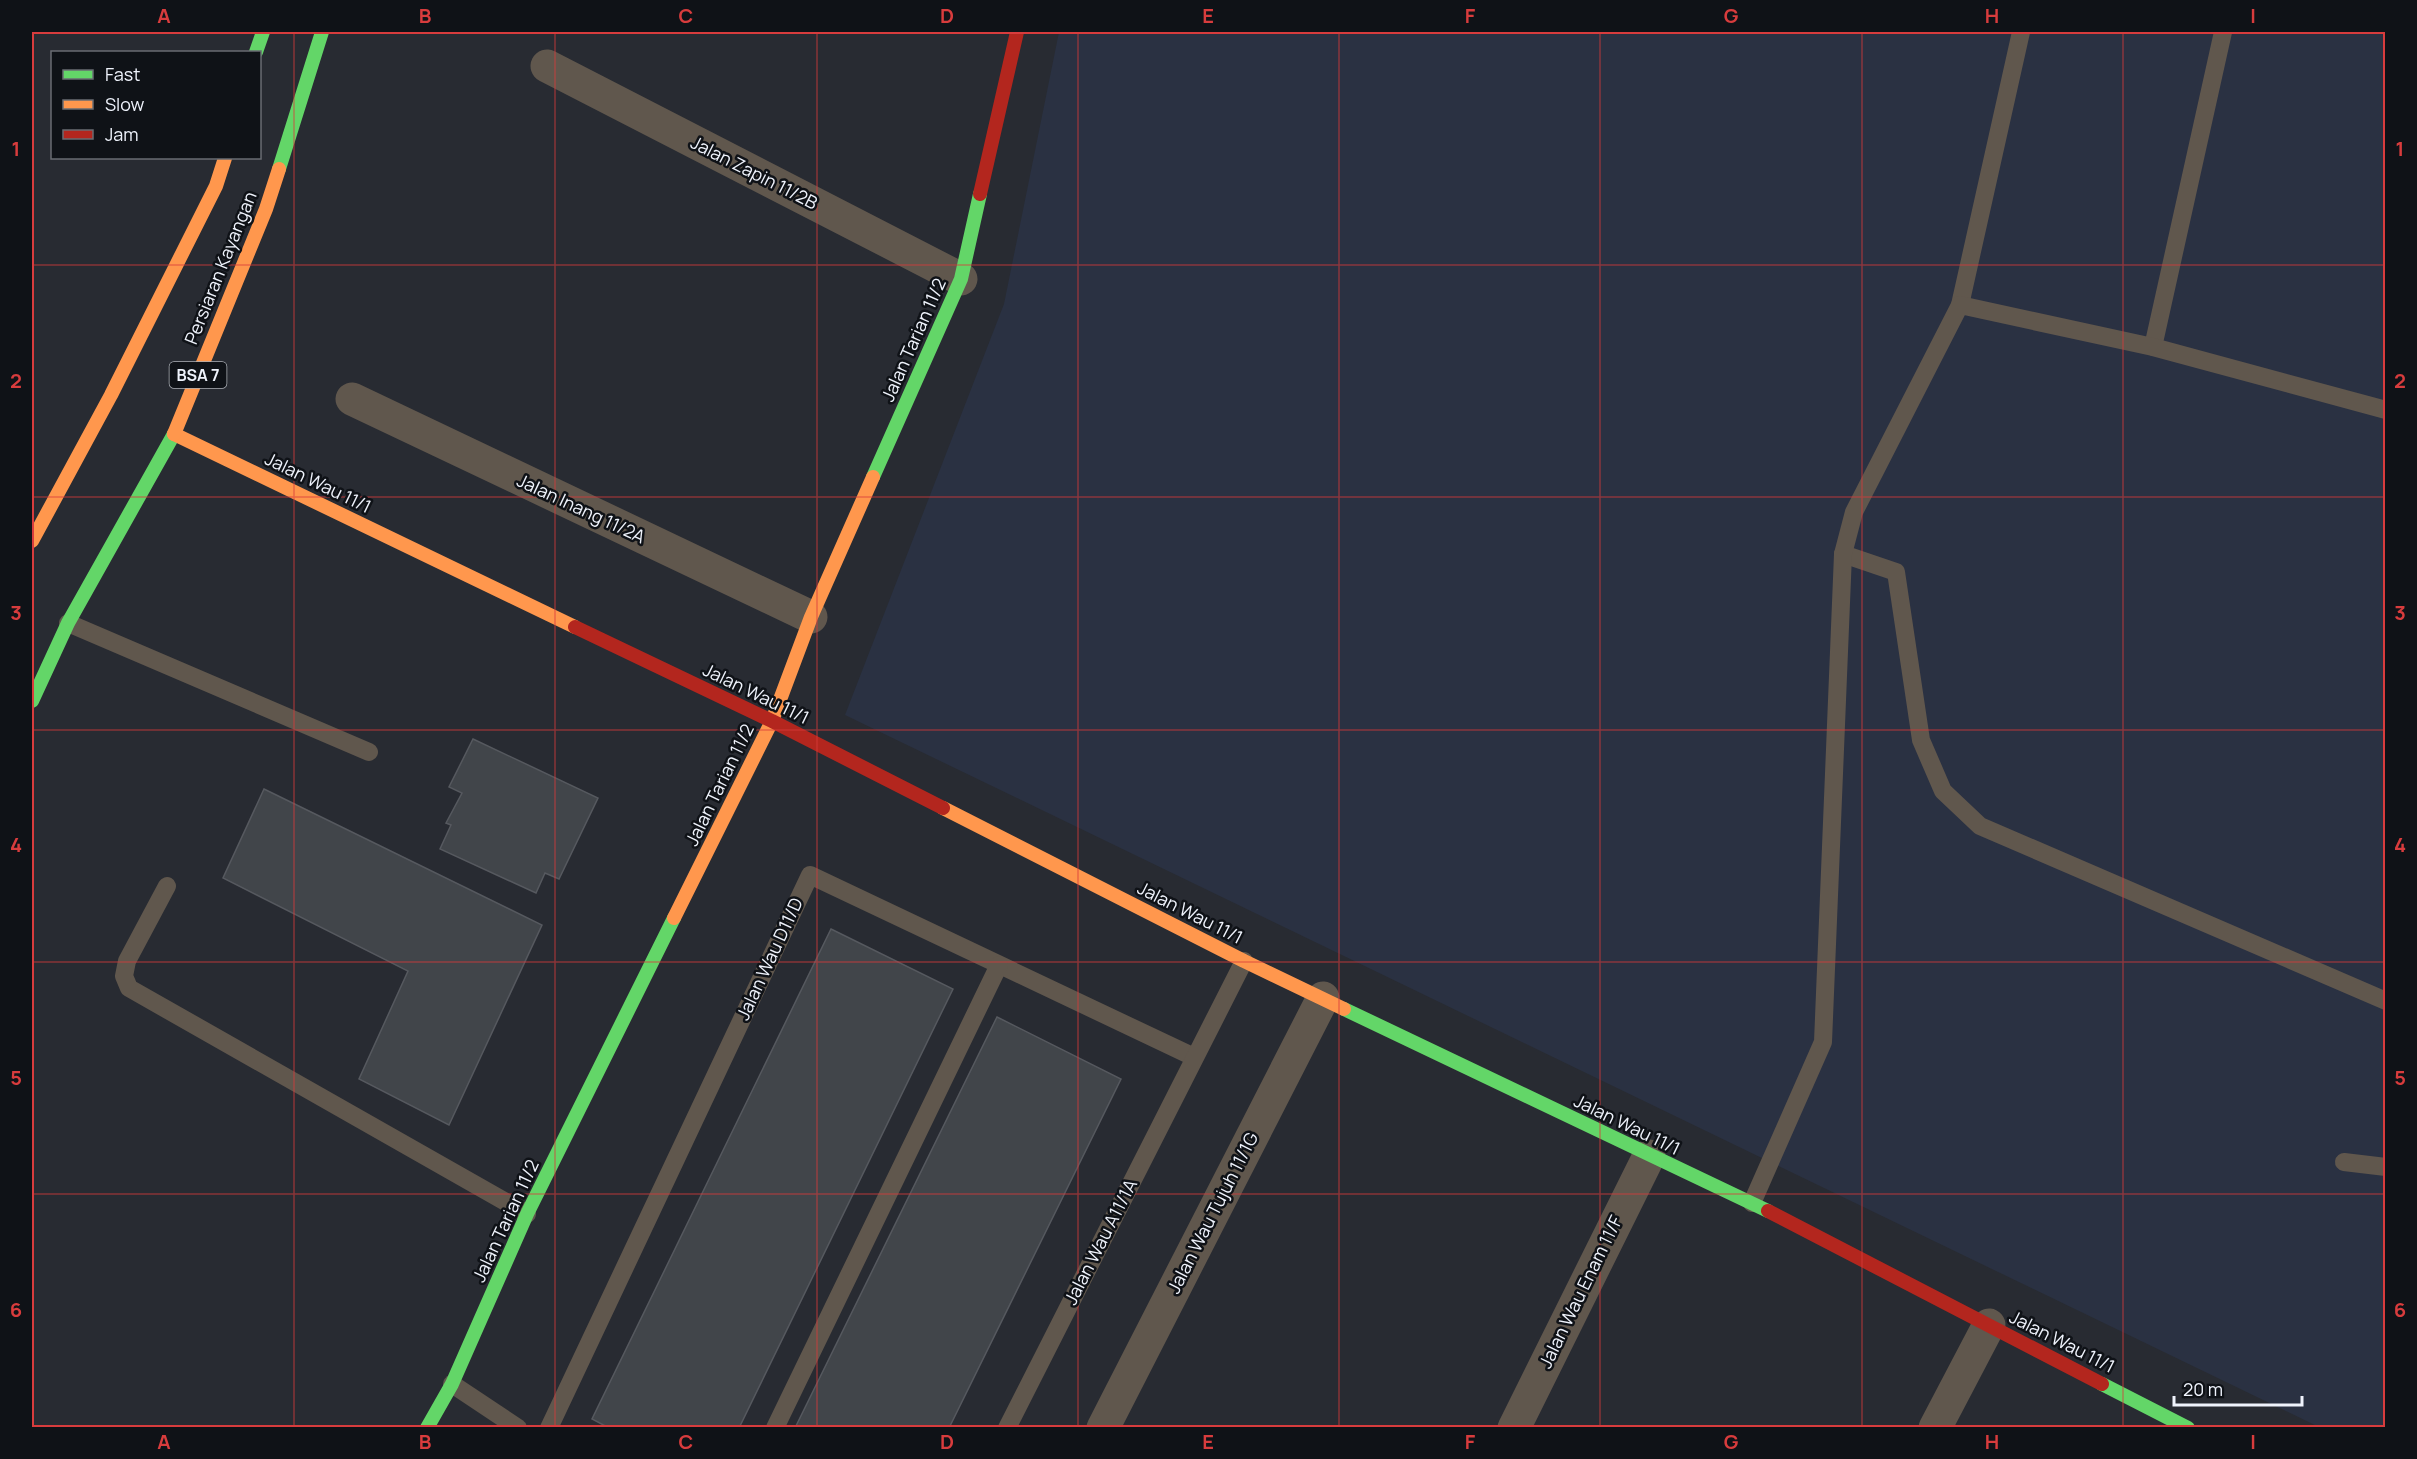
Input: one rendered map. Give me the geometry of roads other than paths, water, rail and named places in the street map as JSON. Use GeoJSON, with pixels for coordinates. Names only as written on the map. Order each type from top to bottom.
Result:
{"type":"FeatureCollection","features":[{"type":"Feature","properties":{"kind":"street"},"geometry":{"type":"LineString","coordinates":[[256,51],[262,32]]}},
{"type":"Feature","properties":{"kind":"street","name":"Persiaran Kayangan"},"geometry":{"type":"LineString","coordinates":[[32,701],[68,623],[174,434],[266,209],[322,32]]}},
{"type":"Feature","properties":{"kind":"street","name":"Jalan Tarian 11/2"},"geometry":{"type":"LineString","coordinates":[[427,1428],[452,1384],[527,1214],[772,721],[810,617],[961,279],[1017,32]]}},
{"type":"Feature","properties":{"kind":"street","name":"Jalan Zapin 11/2B"},"geometry":{"type":"LineString","coordinates":[[547,66],[961,279]]}},
{"type":"Feature","properties":{"kind":"street","name":"Persiaran Kayangan"},"geometry":{"type":"LineString","coordinates":[[32,541],[111,395],[216,186],[225,159]]}},
{"type":"Feature","properties":{"kind":"street","name":"Jalan Inang 11/2A"},"geometry":{"type":"LineString","coordinates":[[352,399],[810,617]]}},
{"type":"Feature","properties":{"kind":"street","name":"Jalan Wau 11/1"},"geometry":{"type":"LineString","coordinates":[[174,434],[772,721],[1244,961],[1649,1156],[1752,1203],[2188,1428]]}},
{"type":"Feature","properties":{"kind":"street","name":"Jalan Wau Tujuh 11/1G"},"geometry":{"type":"LineString","coordinates":[[1103,1428],[1323,998]]}},
{"type":"Feature","properties":{"kind":"street","name":"Jalan Wau Enam 11/F"},"geometry":{"type":"LineString","coordinates":[[1514,1428],[1649,1156]]}},
{"type":"Feature","properties":{"kind":"street"},"geometry":{"type":"LineString","coordinates":[[1935,1428],[1989,1325]]}},
{"type":"Feature","properties":{"kind":"lane"},"geometry":{"type":"LineString","coordinates":[[1752,1203],[1823,1042],[1843,554],[1854,512],[1960,305],[2021,32]]}},
{"type":"Feature","properties":{"kind":"lane"},"geometry":{"type":"LineString","coordinates":[[2153,347],[2223,32]]}},
{"type":"Feature","properties":{"kind":"lane"},"geometry":{"type":"LineString","coordinates":[[1960,305],[2153,347],[2385,410]]}},
{"type":"Feature","properties":{"kind":"lane"},"geometry":{"type":"LineString","coordinates":[[1843,554],[1896,572],[1921,740],[1944,791],[1980,826],[2385,1001]]}},
{"type":"Feature","properties":{"kind":"lane"},"geometry":{"type":"LineString","coordinates":[[68,623],[369,752]]}},
{"type":"Feature","properties":{"kind":"lane","name":"Jalan Wau D11/D"},"geometry":{"type":"LineString","coordinates":[[549,1428],[810,875],[1194,1057]]}},
{"type":"Feature","properties":{"kind":"lane"},"geometry":{"type":"LineString","coordinates":[[167,886],[127,961],[124,976],[129,988],[527,1214]]}},
{"type":"Feature","properties":{"kind":"lane","name":"Jalan Wau A11/1A"},"geometry":{"type":"LineString","coordinates":[[1007,1428],[1244,961]]}},
{"type":"Feature","properties":{"kind":"lane"},"geometry":{"type":"LineString","coordinates":[[775,1428],[999,965]]}},
{"type":"Feature","properties":{"kind":"lane"},"geometry":{"type":"LineString","coordinates":[[2344,1162],[2385,1167]]}},
{"type":"Feature","properties":{"kind":"lane"},"geometry":{"type":"LineString","coordinates":[[452,1384],[518,1428]]}}]}
